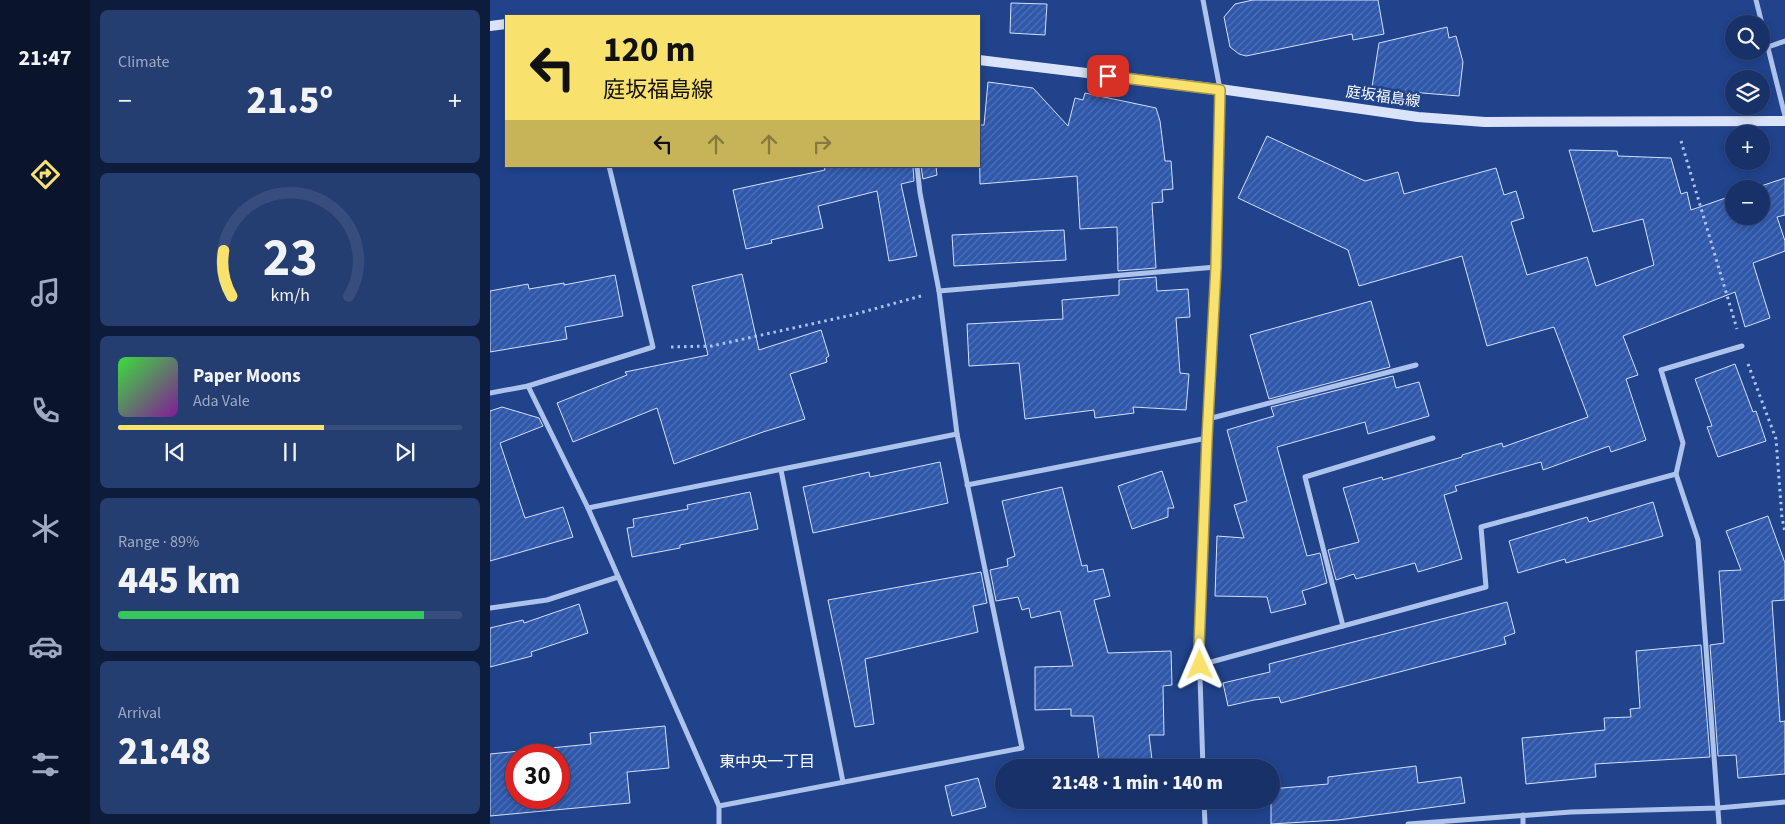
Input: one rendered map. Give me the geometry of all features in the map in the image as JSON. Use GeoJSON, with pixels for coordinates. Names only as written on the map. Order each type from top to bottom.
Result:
{"type":"FeatureCollection","features":[{"type":"Feature","properties":{"kind":"main road"},"geometry":{"type":"LineString","coordinates":[[490,26],[505,24]]}},
{"type":"Feature","properties":{"kind":"main road","name":"庭坂福島線"},"geometry":{"type":"LineString","coordinates":[[980,60],[1418,117],[1484,122],[1785,121]]}},
{"type":"Feature","properties":{"kind":"street"},"geometry":{"type":"LineString","coordinates":[[1202,0],[1220,90],[1216,267],[1199,647],[1203,759]]}},
{"type":"Feature","properties":{"kind":"street"},"geometry":{"type":"LineString","coordinates":[[1756,0],[1760,15]]}},
{"type":"Feature","properties":{"kind":"street"},"geometry":{"type":"LineString","coordinates":[[1770,46],[1785,41]]}},
{"type":"Feature","properties":{"kind":"street"},"geometry":{"type":"LineString","coordinates":[[1770,55],[1785,116]]}},
{"type":"Feature","properties":{"kind":"street"},"geometry":{"type":"LineString","coordinates":[[490,393],[528,386],[653,347],[609,167]]}},
{"type":"Feature","properties":{"kind":"street"},"geometry":{"type":"LineString","coordinates":[[719,806],[1022,748],[957,434],[939,291],[920,193],[917,167]]}},
{"type":"Feature","properties":{"kind":"street"},"geometry":{"type":"LineString","coordinates":[[939,291],[1216,267]]}},
{"type":"Feature","properties":{"kind":"street"},"geometry":{"type":"LineString","coordinates":[[1719,824],[1698,540],[1676,474],[1683,443],[1661,370],[1742,346]]}},
{"type":"Feature","properties":{"kind":"street"},"geometry":{"type":"LineString","coordinates":[[1208,419],[1416,365]]}},
{"type":"Feature","properties":{"kind":"street"},"geometry":{"type":"LineString","coordinates":[[528,386],[588,508],[719,806],[719,824]]}},
{"type":"Feature","properties":{"kind":"street"},"geometry":{"type":"LineString","coordinates":[[588,508],[957,434]]}},
{"type":"Feature","properties":{"kind":"street"},"geometry":{"type":"LineString","coordinates":[[968,485],[1207,438]]}},
{"type":"Feature","properties":{"kind":"street"},"geometry":{"type":"LineString","coordinates":[[1343,626],[1305,477],[1434,438]]}},
{"type":"Feature","properties":{"kind":"street"},"geometry":{"type":"LineString","coordinates":[[780,470],[843,782]]}},
{"type":"Feature","properties":{"kind":"street"},"geometry":{"type":"LineString","coordinates":[[1200,665],[1486,586],[1481,527],[1676,474]]}},
{"type":"Feature","properties":{"kind":"street"},"geometry":{"type":"LineString","coordinates":[[490,608],[547,600],[618,577]]}},
{"type":"Feature","properties":{"kind":"street"},"geometry":{"type":"LineString","coordinates":[[1408,824],[1571,812],[1718,808],[1785,802]]}},
{"type":"Feature","properties":{"kind":"street"},"geometry":{"type":"LineString","coordinates":[[1204,809],[1205,824]]}},
{"type":"Feature","properties":{"kind":"street"},"geometry":{"type":"LineString","coordinates":[[1523,815],[1523,824]]}},
{"type":"Feature","properties":{"kind":"path"},"geometry":{"type":"LineString","coordinates":[[653,347],[712,346],[852,315],[939,291]]}},
{"type":"Feature","properties":{"kind":"building"},"geometry":{"type":"Polygon","coordinates":[[[1253,0],[1378,0],[1384,34],[1353,40],[1352,34],[1246,56],[1239,54],[1230,47],[1224,17],[1235,4],[1253,0]]]}},
{"type":"Feature","properties":{"kind":"building"},"geometry":{"type":"Polygon","coordinates":[[[1011,3],[1047,4],[1045,35],[1010,33],[1011,3]]]}},
{"type":"Feature","properties":{"kind":"building"},"geometry":{"type":"Polygon","coordinates":[[[1447,27],[1449,38],[1456,36],[1463,62],[1459,96],[1409,93],[1372,87],[1379,43],[1447,27]]]}},
{"type":"Feature","properties":{"kind":"building"},"geometry":{"type":"Polygon","coordinates":[[[988,82],[1033,88],[1068,126],[1075,98],[1083,100],[1085,93],[1156,108],[1160,121],[1165,161],[1171,161],[1173,189],[1162,190],[1163,202],[1152,203],[1156,268],[1118,271],[1117,227],[1080,229],[1077,176],[980,184],[980,125],[984,125],[988,82]]]}},
{"type":"Feature","properties":{"kind":"building"},"geometry":{"type":"Polygon","coordinates":[[[1267,136],[1365,181],[1398,172],[1404,194],[1496,168],[1504,195],[1516,191],[1524,218],[1511,222],[1527,275],[1587,257],[1596,286],[1654,265],[1643,219],[1593,232],[1569,150],[1617,151],[1618,156],[1671,158],[1681,194],[1687,192],[1691,210],[1725,198],[1725,225],[1770,225],[1770,183],[1785,178],[1785,215],[1777,217],[1785,241],[1785,251],[1753,263],[1770,318],[1745,327],[1735,292],[1623,336],[1638,375],[1626,379],[1646,440],[1611,452],[1609,446],[1543,470],[1541,462],[1455,486],[1457,491],[1444,495],[1462,559],[1418,572],[1415,563],[1356,579],[1354,574],[1336,580],[1328,550],[1359,542],[1343,488],[1382,477],[1383,480],[1502,443],[1503,447],[1588,417],[1554,327],[1487,346],[1462,256],[1359,286],[1348,250],[1238,198],[1267,136]]]}},
{"type":"Feature","properties":{"kind":"building"},"geometry":{"type":"Polygon","coordinates":[[[824,167],[913,167],[914,181],[901,184],[917,256],[889,261],[877,191],[818,206],[823,228],[771,240],[772,243],[746,249],[733,190],[825,170],[824,167]]]}},
{"type":"Feature","properties":{"kind":"building"},"geometry":{"type":"Polygon","coordinates":[[[921,167],[936,167],[937,175],[923,179],[921,167]]]}},
{"type":"Feature","properties":{"kind":"building"},"geometry":{"type":"Polygon","coordinates":[[[1064,230],[1066,260],[954,266],[952,235],[1064,230]]]}},
{"type":"Feature","properties":{"kind":"building"},"geometry":{"type":"Polygon","coordinates":[[[742,274],[759,350],[821,330],[829,356],[826,358],[827,362],[790,374],[805,419],[674,464],[657,408],[573,442],[557,403],[627,375],[625,372],[708,355],[692,286],[742,274]]]}},
{"type":"Feature","properties":{"kind":"building"},"geometry":{"type":"Polygon","coordinates":[[[615,275],[623,316],[565,327],[567,339],[490,352],[490,291],[528,284],[529,289],[564,283],[564,285],[615,275]]]}},
{"type":"Feature","properties":{"kind":"building"},"geometry":{"type":"Polygon","coordinates":[[[1156,277],[1157,291],[1188,289],[1190,317],[1176,318],[1180,373],[1189,374],[1186,410],[1133,407],[1134,413],[1095,418],[1094,410],[1025,419],[1019,363],[969,366],[967,324],[1063,319],[1062,300],[1119,295],[1119,280],[1156,277]]]}},
{"type":"Feature","properties":{"kind":"building"},"geometry":{"type":"Polygon","coordinates":[[[1371,301],[1390,367],[1269,399],[1250,335],[1371,301]]]}},
{"type":"Feature","properties":{"kind":"building"},"geometry":{"type":"Polygon","coordinates":[[[1735,364],[1753,412],[1756,411],[1766,441],[1718,457],[1707,427],[1712,426],[1695,379],[1735,364]]]}},
{"type":"Feature","properties":{"kind":"building"},"geometry":{"type":"Polygon","coordinates":[[[1393,376],[1396,388],[1419,382],[1429,416],[1368,434],[1365,422],[1277,447],[1307,556],[1320,553],[1327,583],[1302,591],[1306,604],[1271,613],[1267,597],[1215,596],[1217,536],[1244,538],[1234,505],[1247,501],[1227,430],[1274,416],[1271,407],[1393,376]]]}},
{"type":"Feature","properties":{"kind":"building"},"geometry":{"type":"Polygon","coordinates":[[[502,407],[539,418],[543,426],[500,443],[525,518],[563,507],[573,537],[490,561],[490,411],[502,407]]]}},
{"type":"Feature","properties":{"kind":"building"},"geometry":{"type":"Polygon","coordinates":[[[940,462],[948,503],[813,533],[803,487],[869,472],[870,477],[940,462]]]}},
{"type":"Feature","properties":{"kind":"building"},"geometry":{"type":"Polygon","coordinates":[[[1162,471],[1174,508],[1168,508],[1168,517],[1132,529],[1118,486],[1162,471]]]}},
{"type":"Feature","properties":{"kind":"building"},"geometry":{"type":"Polygon","coordinates":[[[1062,487],[1082,566],[1087,565],[1088,572],[1103,569],[1110,596],[1094,600],[1108,653],[1171,651],[1172,685],[1163,686],[1164,735],[1149,735],[1152,759],[1099,759],[1093,716],[1071,716],[1071,709],[1035,710],[1035,667],[1073,666],[1060,611],[1031,618],[1029,608],[1022,610],[1018,597],[996,601],[990,570],[1008,566],[1007,559],[1015,556],[1002,501],[1062,487]]]}},
{"type":"Feature","properties":{"kind":"building"},"geometry":{"type":"Polygon","coordinates":[[[750,492],[758,529],[680,545],[680,548],[632,557],[627,528],[634,527],[633,519],[688,509],[687,505],[750,492]]]}},
{"type":"Feature","properties":{"kind":"building"},"geometry":{"type":"Polygon","coordinates":[[[1653,502],[1663,536],[1566,563],[1565,559],[1518,573],[1509,541],[1587,517],[1589,522],[1653,502]]]}},
{"type":"Feature","properties":{"kind":"building"},"geometry":{"type":"Polygon","coordinates":[[[1768,516],[1785,563],[1785,600],[1772,601],[1780,722],[1785,721],[1785,774],[1738,778],[1736,755],[1718,756],[1710,645],[1724,643],[1719,571],[1741,570],[1726,531],[1768,516]]]}},
{"type":"Feature","properties":{"kind":"building"},"geometry":{"type":"Polygon","coordinates":[[[981,572],[987,603],[973,606],[978,632],[865,659],[874,724],[855,727],[828,600],[981,572]]]}},
{"type":"Feature","properties":{"kind":"building"},"geometry":{"type":"Polygon","coordinates":[[[1507,602],[1515,633],[1504,637],[1506,644],[1281,703],[1279,697],[1228,706],[1223,683],[1270,672],[1269,664],[1507,602]]]}},
{"type":"Feature","properties":{"kind":"building"},"geometry":{"type":"Polygon","coordinates":[[[579,604],[588,633],[531,652],[532,656],[490,667],[490,628],[523,620],[524,623],[579,604]]]}},
{"type":"Feature","properties":{"kind":"building"},"geometry":{"type":"Polygon","coordinates":[[[1701,645],[1710,757],[1595,764],[1596,777],[1526,784],[1522,738],[1605,730],[1604,718],[1631,717],[1630,709],[1640,708],[1636,651],[1701,645]]]}},
{"type":"Feature","properties":{"kind":"building"},"geometry":{"type":"Polygon","coordinates":[[[665,726],[669,768],[627,772],[630,803],[570,809],[570,746],[591,744],[590,733],[665,726]]]}},
{"type":"Feature","properties":{"kind":"building"},"geometry":{"type":"Polygon","coordinates":[[[505,753],[505,809],[565,809],[490,816],[490,754],[505,753]]]}},
{"type":"Feature","properties":{"kind":"building"},"geometry":{"type":"Polygon","coordinates":[[[1416,766],[1418,783],[1461,777],[1465,803],[1338,820],[1271,824],[1271,809],[1280,809],[1280,788],[1328,784],[1328,777],[1416,766]]]}},
{"type":"Feature","properties":{"kind":"building"},"geometry":{"type":"Polygon","coordinates":[[[978,778],[986,807],[952,816],[945,786],[978,778]]]}},
{"type":"Feature","properties":{"kind":"district","name":"東中央一丁目"},"geometry":{"type":"Point","coordinates":[767,762]}},
{"type":"Feature","properties":{"kind":"route"},"geometry":{"type":"LineString","coordinates":[[1108,76],[1220,90],[1216,257],[1207,438],[1199,647],[1200,665]]}}]}
